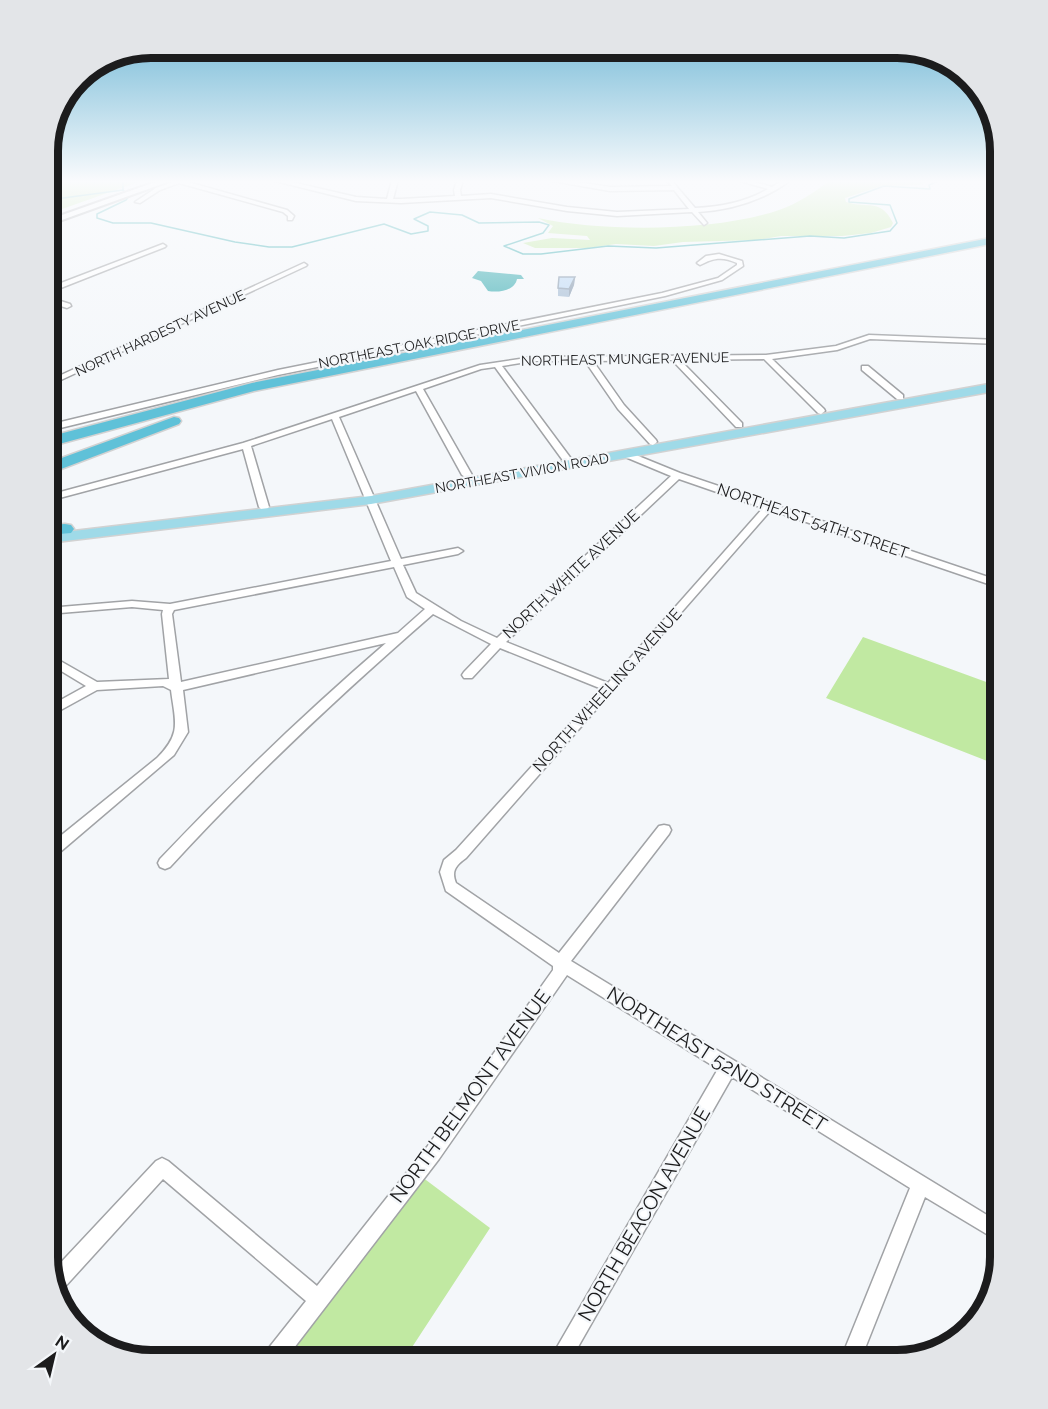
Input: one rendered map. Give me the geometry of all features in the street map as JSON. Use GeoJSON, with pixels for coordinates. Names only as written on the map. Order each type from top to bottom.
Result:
{"type":"FeatureCollection","features":[{"type":"Feature","properties":{"kind":"highway"},"geometry":{"type":"LineString","coordinates":[[59,439],[252,387],[966,246]]}},
{"type":"Feature","properties":{"kind":"highway"},"geometry":{"type":"LineString","coordinates":[[59,447],[150,421],[388,369],[989,248]]}},
{"type":"Feature","properties":{"kind":"highway"},"geometry":{"type":"LineString","coordinates":[[59,465],[161,425],[224,405]]}},
{"type":"Feature","properties":{"kind":"main road","name":"NORTHEAST VIVION ROAD"},"geometry":{"type":"LineString","coordinates":[[59,533],[369,497],[567,461],[739,425],[978,381],[989,382]]}},
{"type":"Feature","properties":{"kind":"main road","name":"NORTHEAST VIVION ROAD"},"geometry":{"type":"LineString","coordinates":[[59,533],[264,507],[369,497],[467,475],[627,454],[989,385]]}},
{"type":"Feature","properties":{"kind":"street"},"geometry":{"type":"LineString","coordinates":[[59,287],[163,246]]}},
{"type":"Feature","properties":{"kind":"street","name":"NORTHEAST OAK RIDGE DRIVE"},"geometry":{"type":"LineString","coordinates":[[59,425],[133,405],[303,367],[663,296],[720,279],[741,266],[740,262],[725,256],[706,258],[700,263]]}},
{"type":"Feature","properties":{"kind":"street","name":"NORTH HARDESTY AVENUE"},"geometry":{"type":"LineString","coordinates":[[59,379],[304,266]]}},
{"type":"Feature","properties":{"kind":"street"},"geometry":{"type":"LineString","coordinates":[[59,303],[67,306]]}},
{"type":"Feature","properties":{"kind":"street","name":"NORTHEAST MUNGER AVENUE"},"geometry":{"type":"LineString","coordinates":[[59,495],[246,445],[480,367],[497,364],[533,359],[766,357],[837,348],[869,336],[989,341]]}},
{"type":"Feature","properties":{"kind":"street"},"geometry":{"type":"LineString","coordinates":[[673,357],[739,425]]}},
{"type":"Feature","properties":{"kind":"street"},"geometry":{"type":"LineString","coordinates":[[766,357],[820,411]]}},
{"type":"Feature","properties":{"kind":"street"},"geometry":{"type":"LineString","coordinates":[[587,358],[621,407],[653,442]]}},
{"type":"Feature","properties":{"kind":"street"},"geometry":{"type":"LineString","coordinates":[[497,364],[567,461]]}},
{"type":"Feature","properties":{"kind":"street"},"geometry":{"type":"LineString","coordinates":[[865,368],[900,397]]}},
{"type":"Feature","properties":{"kind":"street"},"geometry":{"type":"LineString","coordinates":[[418,388],[467,475]]}},
{"type":"Feature","properties":{"kind":"street"},"geometry":{"type":"LineString","coordinates":[[335,417],[411,595],[431,610],[610,688]]}},
{"type":"Feature","properties":{"kind":"street"},"geometry":{"type":"LineString","coordinates":[[246,445],[264,507]]}},
{"type":"Feature","properties":{"kind":"street","name":"NORTHEAST 54TH STREET"},"geometry":{"type":"LineString","coordinates":[[627,454],[677,475],[989,581]]}},
{"type":"Feature","properties":{"kind":"street","name":"NORTH WHITE AVENUE"},"geometry":{"type":"LineString","coordinates":[[468,675],[500,641],[677,475]]}},
{"type":"Feature","properties":{"kind":"street","name":"NORTH WHEELING AVENUE"},"geometry":{"type":"LineString","coordinates":[[446,872],[448,864],[461,854],[769,507]]}},
{"type":"Feature","properties":{"kind":"street"},"geometry":{"type":"LineString","coordinates":[[59,610],[132,604],[170,607],[458,551]]}},
{"type":"Feature","properties":{"kind":"street"},"geometry":{"type":"LineString","coordinates":[[58,846],[161,761],[177,742],[182,732],[167,614],[170,607]]}},
{"type":"Feature","properties":{"kind":"street"},"geometry":{"type":"LineString","coordinates":[[165,863],[205,818],[251,776],[291,733],[431,610]]}},
{"type":"Feature","properties":{"kind":"street"},"geometry":{"type":"LineString","coordinates":[[58,706],[95,686],[165,682],[175,687],[399,636]]}},
{"type":"Feature","properties":{"kind":"street"},"geometry":{"type":"LineString","coordinates":[[59,664],[95,686]]}},
{"type":"Feature","properties":{"kind":"street","name":"NORTH BELMONT AVENUE"},"geometry":{"type":"LineString","coordinates":[[279,1350],[432,1153],[561,972],[561,963],[664,830]]}},
{"type":"Feature","properties":{"kind":"street","name":"NORTHEAST 52ND STREET"},"geometry":{"type":"LineString","coordinates":[[446,872],[452,887],[561,963],[989,1227]]}},
{"type":"Feature","properties":{"kind":"street","name":"NORTH BEACON AVENUE"},"geometry":{"type":"LineString","coordinates":[[565,1350],[729,1066]]}},
{"type":"Feature","properties":{"kind":"street"},"geometry":{"type":"LineString","coordinates":[[61,1277],[162,1167],[318,1299]]}},
{"type":"Feature","properties":{"kind":"street"},"geometry":{"type":"LineString","coordinates":[[854,1350],[920,1186]]}},
{"type":"Feature","properties":{"kind":"green space"},"geometry":{"type":"Polygon","coordinates":[[[530,246],[604,246],[588,248],[535,248],[530,246]]]}},
{"type":"Feature","properties":{"kind":"green space"},"geometry":{"type":"Polygon","coordinates":[[[863,637],[989,683],[989,762],[826,698],[863,637]]]}},
{"type":"Feature","properties":{"kind":"green space"},"geometry":{"type":"Polygon","coordinates":[[[418,1174],[490,1228],[410,1350],[288,1350],[418,1174]]]}},
{"type":"Feature","properties":{"kind":"water"},"geometry":{"type":"Polygon","coordinates":[[[478,271],[521,275],[524,279],[517,279],[513,286],[506,290],[488,291],[481,281],[472,278],[478,271]]]}},
{"type":"Feature","properties":{"kind":"building"},"geometry":{"type":"Polygon","coordinates":[[[559,277],[575,277],[569,289],[558,288],[559,277]]]}},
{"type":"Feature","properties":{"kind":"waterway"},"geometry":{"type":"LineString","coordinates":[[261,246],[297,246]]}},
{"type":"Feature","properties":{"kind":"waterway"},"geometry":{"type":"LineString","coordinates":[[505,246],[523,254],[608,246],[656,248],[685,246]]}}]}
